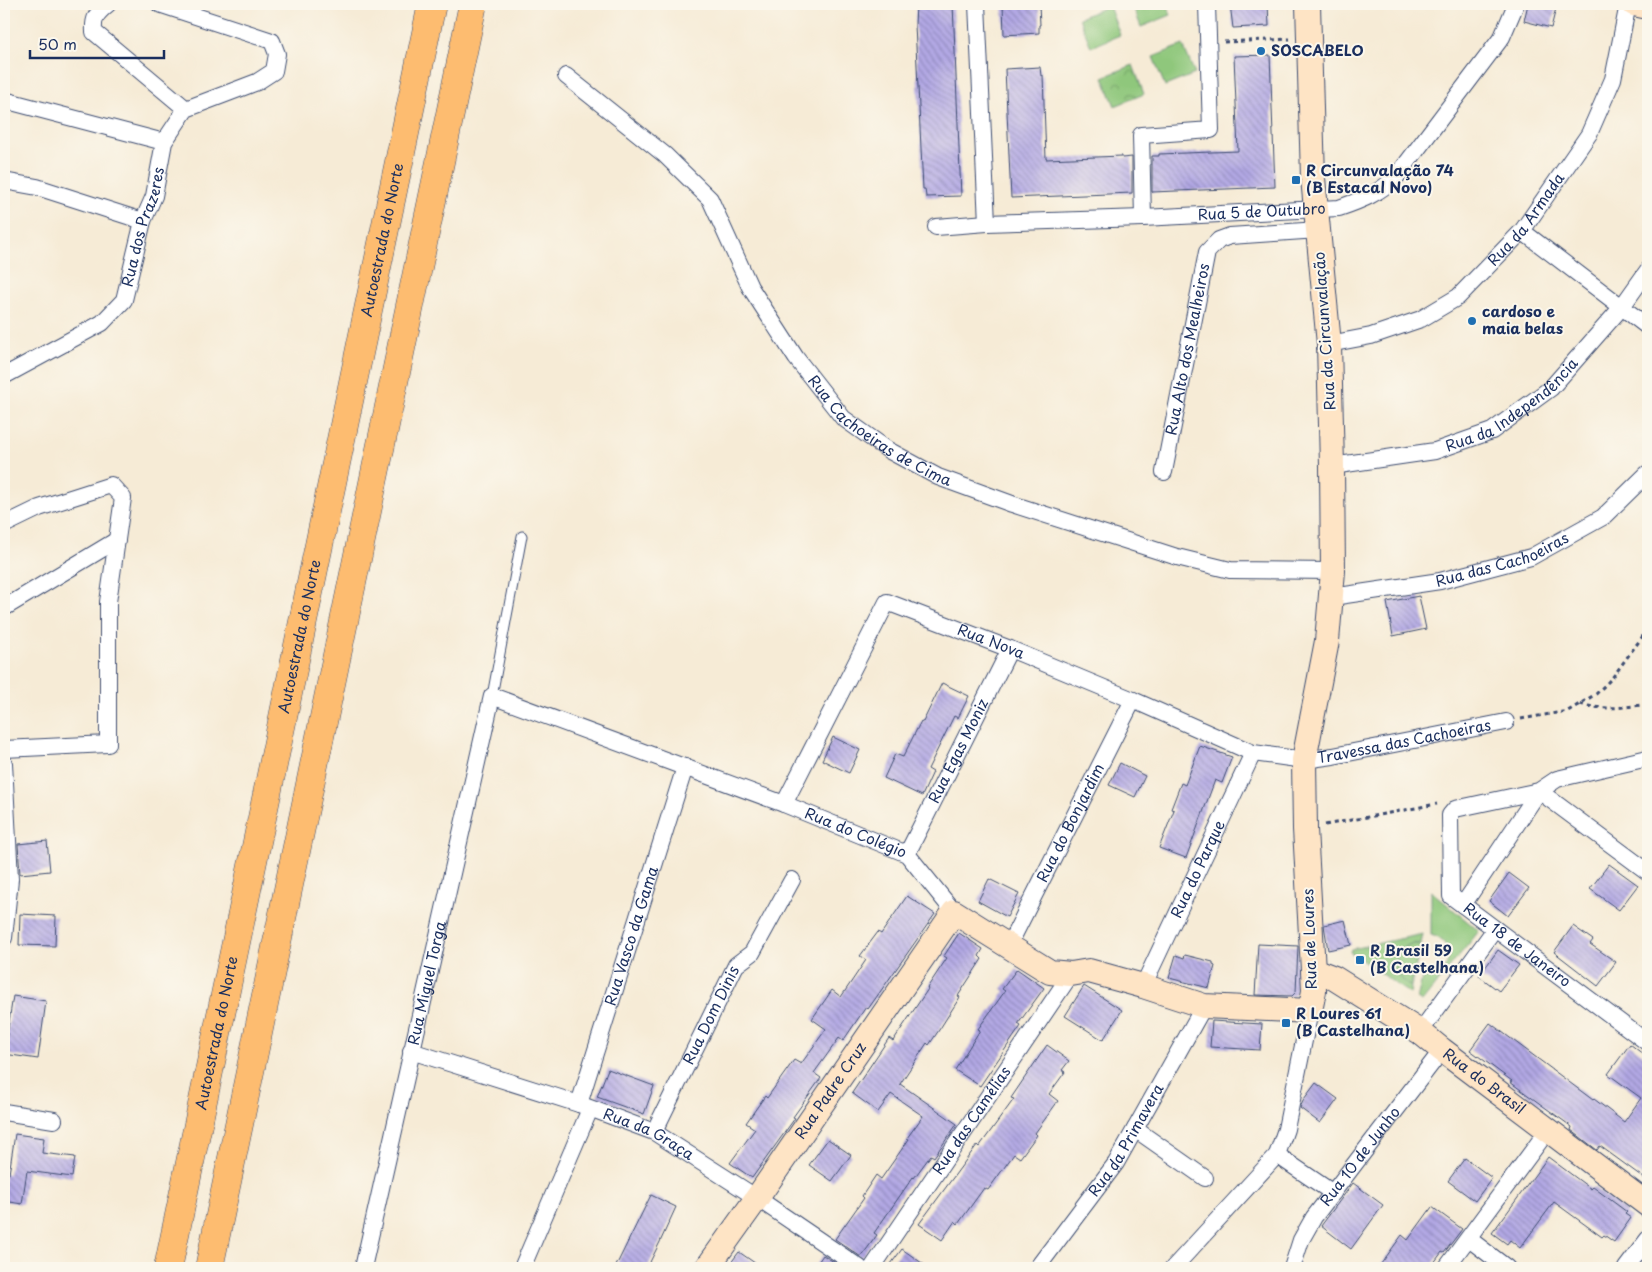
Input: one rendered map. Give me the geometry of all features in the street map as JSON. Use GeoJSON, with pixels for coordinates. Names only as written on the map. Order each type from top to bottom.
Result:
{"type":"FeatureCollection","features":[{"type":"Feature","properties":{"kind":"highway","name":"Autoestrada do Norte"},"geometry":{"type":"LineString","coordinates":[[168,1268],[432,4]]}},
{"type":"Feature","properties":{"kind":"highway"},"geometry":{"type":"LineString","coordinates":[[209,1268],[473,4]]}},
{"type":"Feature","properties":{"kind":"street"},"geometry":{"type":"LineString","coordinates":[[108,4],[96,14],[93,22],[94,32],[186,109],[257,82],[274,72],[278,54],[272,41],[159,4]]}},
{"type":"Feature","properties":{"kind":"street"},"geometry":{"type":"LineString","coordinates":[[977,4],[987,223]]}},
{"type":"Feature","properties":{"kind":"street"},"geometry":{"type":"LineString","coordinates":[[1143,218],[1142,135],[1211,130],[1207,4]]}},
{"type":"Feature","properties":{"kind":"street","name":"Rua da Circunvalação"},"geometry":{"type":"LineString","coordinates":[[1308,4],[1313,178],[1328,344],[1332,466],[1332,597],[1323,658]]}},
{"type":"Feature","properties":{"kind":"street","name":"Rua 5 de Outubro"},"geometry":{"type":"LineString","coordinates":[[936,227],[987,223],[1143,218],[1317,220],[1339,208],[1364,200],[1384,189],[1397,176],[1502,37],[1516,4]]}},
{"type":"Feature","properties":{"kind":"street","name":"Rua da Armada"},"geometry":{"type":"LineString","coordinates":[[1328,344],[1371,336],[1421,319],[1458,297],[1522,231],[1588,134],[1613,79],[1628,4]]}},
{"type":"Feature","properties":{"kind":"street"},"geometry":{"type":"LineString","coordinates":[[1634,4],[1648,7]]}},
{"type":"Feature","properties":{"kind":"street","name":"Rua Cachoeiras de Cima"},"geometry":{"type":"LineString","coordinates":[[566,76],[665,155],[710,199],[750,287],[796,358],[842,418],[888,450],[938,477],[1012,504],[1177,557],[1230,570],[1333,571]]}},
{"type":"Feature","properties":{"kind":"street"},"geometry":{"type":"LineString","coordinates":[[4,100],[164,142]]}},
{"type":"Feature","properties":{"kind":"street","name":"Rua dos Prazeres"},"geometry":{"type":"LineString","coordinates":[[4,376],[102,323],[124,300],[143,221],[154,196],[164,142],[186,109]]}},
{"type":"Feature","properties":{"kind":"street"},"geometry":{"type":"LineString","coordinates":[[4,181],[37,188],[143,221]]}},
{"type":"Feature","properties":{"kind":"street","name":"Rua Alto dos Mealheiros"},"geometry":{"type":"LineString","coordinates":[[1164,472],[1207,252],[1219,240],[1230,236],[1317,220]]}},
{"type":"Feature","properties":{"kind":"street"},"geometry":{"type":"LineString","coordinates":[[1522,231],[1648,327]]}},
{"type":"Feature","properties":{"kind":"street","name":"Rua da Independência"},"geometry":{"type":"LineString","coordinates":[[1332,466],[1435,451],[1492,431],[1552,388],[1621,308],[1648,270]]}},
{"type":"Feature","properties":{"kind":"street","name":"Rua das Cachoeiras"},"geometry":{"type":"LineString","coordinates":[[1332,597],[1440,581],[1531,556],[1603,517],[1648,473]]}},
{"type":"Feature","properties":{"kind":"street"},"geometry":{"type":"LineString","coordinates":[[4,525],[39,508],[110,485],[123,498],[108,602],[108,744],[4,749]]}},
{"type":"Feature","properties":{"kind":"street"},"geometry":{"type":"LineString","coordinates":[[4,608],[118,540]]}},
{"type":"Feature","properties":{"kind":"street","name":"Rua Nova"},"geometry":{"type":"LineString","coordinates":[[784,804],[887,602],[1010,649],[1133,700],[1252,753],[1304,760]]}},
{"type":"Feature","properties":{"kind":"street","name":"Rua Egas Moniz"},"geometry":{"type":"LineString","coordinates":[[907,854],[1010,649]]}},
{"type":"Feature","properties":{"kind":"street","name":"Rua de Loures"},"geometry":{"type":"LineString","coordinates":[[1173,1268],[1277,1155],[1286,1129],[1314,991],[1305,829],[1304,760],[1323,658]]}},
{"type":"Feature","properties":{"kind":"street","name":"Rua do Colégio"},"geometry":{"type":"LineString","coordinates":[[492,696],[784,804],[907,854],[954,912],[1050,972],[1071,974],[1089,971],[1204,1006],[1310,1011]]}},
{"type":"Feature","properties":{"kind":"street","name":"Rua Miguel Torga"},"geometry":{"type":"LineString","coordinates":[[363,1268],[492,696]]}},
{"type":"Feature","properties":{"kind":"street","name":"Rua do Bonjardim"},"geometry":{"type":"LineString","coordinates":[[1008,946],[1133,700]]}},
{"type":"Feature","properties":{"kind":"street","name":"Travessa das Cachoeiras"},"geometry":{"type":"LineString","coordinates":[[1304,760],[1506,722]]}},
{"type":"Feature","properties":{"kind":"street","name":"Rua do Parque"},"geometry":{"type":"LineString","coordinates":[[1143,986],[1252,753]]}},
{"type":"Feature","properties":{"kind":"street"},"geometry":{"type":"LineString","coordinates":[[1453,812],[1539,791],[1557,779],[1648,758]]}},
{"type":"Feature","properties":{"kind":"street"},"geometry":{"type":"LineString","coordinates":[[4,762],[7,879],[4,938]]}},
{"type":"Feature","properties":{"kind":"street","name":"Rua Vasco da Gama"},"geometry":{"type":"LineString","coordinates":[[522,1268],[585,1106],[685,767]]}},
{"type":"Feature","properties":{"kind":"street"},"geometry":{"type":"LineString","coordinates":[[1539,791],[1648,872]]}},
{"type":"Feature","properties":{"kind":"street"},"geometry":{"type":"LineString","coordinates":[[1463,905],[1539,791]]}},
{"type":"Feature","properties":{"kind":"street","name":"Rua 18 de Janeiro"},"geometry":{"type":"LineString","coordinates":[[1453,812],[1451,896],[1648,1043]]}},
{"type":"Feature","properties":{"kind":"street","name":"Rua Dom Dinis"},"geometry":{"type":"LineString","coordinates":[[654,1132],[736,965],[752,953],[792,880]]}},
{"type":"Feature","properties":{"kind":"street","name":"Rua Padre Cruz"},"geometry":{"type":"LineString","coordinates":[[706,1268],[757,1198],[954,912]]}},
{"type":"Feature","properties":{"kind":"street"},"geometry":{"type":"LineString","coordinates":[[1420,1032],[1495,929]]}},
{"type":"Feature","properties":{"kind":"street","name":"Rua do Brasil"},"geometry":{"type":"LineString","coordinates":[[1313,970],[1334,978],[1420,1032],[1648,1205]]}},
{"type":"Feature","properties":{"kind":"street","name":"Rua das Camélias"},"geometry":{"type":"LineString","coordinates":[[872,1268],[1071,974]]}},
{"type":"Feature","properties":{"kind":"street","name":"Rua da Primavera"},"geometry":{"type":"LineString","coordinates":[[1037,1268],[1116,1163],[1204,1006]]}},
{"type":"Feature","properties":{"kind":"street","name":"Rua 10 de Junho"},"geometry":{"type":"LineString","coordinates":[[1292,1268],[1302,1240],[1314,1217],[1442,1050]]}},
{"type":"Feature","properties":{"kind":"street","name":"Rua da Graça"},"geometry":{"type":"LineString","coordinates":[[411,1052],[585,1106],[654,1132],[757,1198],[860,1268]]}},
{"type":"Feature","properties":{"kind":"street"},"geometry":{"type":"LineString","coordinates":[[4,1112],[54,1120]]}},
{"type":"Feature","properties":{"kind":"street"},"geometry":{"type":"LineString","coordinates":[[1135,1129],[1205,1178]]}},
{"type":"Feature","properties":{"kind":"street"},"geometry":{"type":"LineString","coordinates":[[1446,1268],[1548,1130]]}},
{"type":"Feature","properties":{"kind":"street"},"geometry":{"type":"LineString","coordinates":[[1277,1155],[1333,1193]]}},
{"type":"Feature","properties":{"kind":"street"},"geometry":{"type":"LineString","coordinates":[[1626,1268],[1648,1238]]}},
{"type":"Feature","properties":{"kind":"street"},"geometry":{"type":"LineString","coordinates":[[1469,1239],[1508,1268]]}},
{"type":"Feature","properties":{"kind":"lane"},"geometry":{"type":"LineString","coordinates":[[492,696],[522,536]]}},
{"type":"Feature","properties":{"kind":"path"},"geometry":{"type":"LineString","coordinates":[[1209,42],[1310,38]]}},
{"type":"Feature","properties":{"kind":"path"},"geometry":{"type":"LineString","coordinates":[[1506,722],[1568,711],[1596,694],[1607,683],[1648,629]]}},
{"type":"Feature","properties":{"kind":"path"},"geometry":{"type":"LineString","coordinates":[[1580,704],[1593,708],[1608,709],[1648,704]]}},
{"type":"Feature","properties":{"kind":"path"},"geometry":{"type":"LineString","coordinates":[[1305,829],[1447,802],[1453,812]]}},
{"type":"Feature","properties":{"kind":"green space"},"geometry":{"type":"Polygon","coordinates":[[[1132,4],[1166,4],[1171,15],[1141,27],[1132,4]]]}},
{"type":"Feature","properties":{"kind":"green space"},"geometry":{"type":"Polygon","coordinates":[[[1109,6],[1120,35],[1091,47],[1079,18],[1109,6]]]}},
{"type":"Feature","properties":{"kind":"green space"},"geometry":{"type":"Polygon","coordinates":[[[1183,45],[1195,74],[1165,86],[1153,57],[1183,45]]]}},
{"type":"Feature","properties":{"kind":"green space"},"geometry":{"type":"Polygon","coordinates":[[[1133,65],[1144,94],[1115,106],[1103,77],[1133,65]]]}},
{"type":"Feature","properties":{"kind":"green space"},"geometry":{"type":"Polygon","coordinates":[[[1431,891],[1479,931],[1422,1002],[1417,999],[1422,978],[1440,972],[1446,966],[1448,959],[1445,945],[1440,939],[1431,935],[1431,891]]]}},
{"type":"Feature","properties":{"kind":"green space"},"geometry":{"type":"Polygon","coordinates":[[[1423,934],[1421,944],[1411,944],[1401,950],[1396,960],[1399,975],[1402,980],[1411,986],[1410,994],[1350,952],[1351,949],[1423,934]]]}},
{"type":"Feature","properties":{"kind":"green space"},"geometry":{"type":"Polygon","coordinates":[[[1411,944],[1421,944],[1411,986],[1400,977],[1397,971],[1396,959],[1404,948],[1411,944]]]}},
{"type":"Feature","properties":{"kind":"building"},"geometry":{"type":"Polygon","coordinates":[[[916,4],[953,4],[961,196],[926,197],[925,189],[923,189],[915,25],[916,4]]]}},
{"type":"Feature","properties":{"kind":"building"},"geometry":{"type":"Polygon","coordinates":[[[1003,4],[1039,4],[1039,33],[1004,35],[1003,4]]]}},
{"type":"Feature","properties":{"kind":"building"},"geometry":{"type":"Polygon","coordinates":[[[1230,4],[1268,4],[1269,26],[1233,28],[1230,4]]]}},
{"type":"Feature","properties":{"kind":"building"},"geometry":{"type":"Polygon","coordinates":[[[1528,4],[1557,4],[1551,28],[1524,21],[1528,4]]]}},
{"type":"Feature","properties":{"kind":"building"},"geometry":{"type":"Polygon","coordinates":[[[1270,55],[1275,187],[1152,192],[1152,156],[1159,156],[1159,154],[1238,151],[1234,56],[1270,55]]]}},
{"type":"Feature","properties":{"kind":"building"},"geometry":{"type":"Polygon","coordinates":[[[1040,67],[1041,76],[1043,75],[1046,159],[1132,157],[1132,193],[1011,198],[1005,69],[1040,67]]]}},
{"type":"Feature","properties":{"kind":"building"},"geometry":{"type":"Polygon","coordinates":[[[1419,596],[1426,629],[1393,636],[1387,602],[1419,596]]]}},
{"type":"Feature","properties":{"kind":"building"},"geometry":{"type":"Polygon","coordinates":[[[942,683],[969,696],[958,718],[954,716],[928,769],[933,772],[922,796],[884,778],[895,754],[903,757],[942,683]]]}},
{"type":"Feature","properties":{"kind":"building"},"geometry":{"type":"Polygon","coordinates":[[[833,737],[860,750],[849,773],[822,760],[833,737]]]}},
{"type":"Feature","properties":{"kind":"building"},"geometry":{"type":"Polygon","coordinates":[[[1200,746],[1232,757],[1222,783],[1215,780],[1186,858],[1159,848],[1174,810],[1171,809],[1181,783],[1185,785],[1200,746]]]}},
{"type":"Feature","properties":{"kind":"building"},"geometry":{"type":"Polygon","coordinates":[[[1120,763],[1145,776],[1135,797],[1109,785],[1120,763]]]}},
{"type":"Feature","properties":{"kind":"building"},"geometry":{"type":"Polygon","coordinates":[[[47,841],[50,871],[20,874],[18,844],[47,841]]]}},
{"type":"Feature","properties":{"kind":"building"},"geometry":{"type":"Polygon","coordinates":[[[1609,864],[1638,885],[1619,910],[1590,889],[1609,864]]]}},
{"type":"Feature","properties":{"kind":"building"},"geometry":{"type":"Polygon","coordinates":[[[1509,873],[1529,888],[1508,916],[1489,901],[1509,873]]]}},
{"type":"Feature","properties":{"kind":"building"},"geometry":{"type":"Polygon","coordinates":[[[989,879],[1019,894],[1007,917],[978,901],[989,879]]]}},
{"type":"Feature","properties":{"kind":"building"},"geometry":{"type":"Polygon","coordinates":[[[907,896],[935,914],[868,1009],[866,1007],[843,1041],[839,1038],[814,1073],[821,1078],[752,1178],[730,1163],[755,1129],[746,1123],[765,1096],[767,1098],[794,1060],[801,1064],[826,1029],[812,1019],[832,990],[841,997],[866,960],[860,956],[878,932],[881,934],[907,896]]]}},
{"type":"Feature","properties":{"kind":"building"},"geometry":{"type":"Polygon","coordinates":[[[20,914],[56,916],[55,946],[19,945],[20,914]]]}},
{"type":"Feature","properties":{"kind":"building"},"geometry":{"type":"Polygon","coordinates":[[[1345,920],[1351,945],[1328,950],[1324,925],[1345,920]]]}},
{"type":"Feature","properties":{"kind":"building"},"geometry":{"type":"Polygon","coordinates":[[[1573,926],[1593,940],[1590,944],[1616,962],[1598,986],[1554,952],[1573,926]]]}},
{"type":"Feature","properties":{"kind":"building"},"geometry":{"type":"Polygon","coordinates":[[[959,933],[983,949],[979,956],[982,959],[941,1027],[929,1045],[927,1043],[900,1084],[957,1124],[934,1157],[931,1155],[913,1177],[874,1233],[877,1235],[861,1257],[835,1239],[864,1198],[862,1196],[876,1175],[881,1179],[923,1116],[891,1094],[878,1112],[852,1093],[889,1038],[893,1041],[928,989],[947,958],[944,956],[959,933]]]}},
{"type":"Feature","properties":{"kind":"building"},"geometry":{"type":"Polygon","coordinates":[[[1258,944],[1298,946],[1296,992],[1292,996],[1255,995],[1258,944]]]}},
{"type":"Feature","properties":{"kind":"building"},"geometry":{"type":"Polygon","coordinates":[[[1498,950],[1519,965],[1499,991],[1479,976],[1498,950]]]}},
{"type":"Feature","properties":{"kind":"building"},"geometry":{"type":"Polygon","coordinates":[[[1176,955],[1184,958],[1185,955],[1213,962],[1215,966],[1209,988],[1169,978],[1176,955]]]}},
{"type":"Feature","properties":{"kind":"building"},"geometry":{"type":"Polygon","coordinates":[[[1017,969],[1044,988],[1018,1024],[1021,1026],[980,1086],[955,1070],[980,1030],[978,1029],[1005,991],[1002,989],[1017,969]]]}},
{"type":"Feature","properties":{"kind":"building"},"geometry":{"type":"Polygon","coordinates":[[[1084,986],[1122,1010],[1103,1040],[1065,1016],[1084,986]]]}},
{"type":"Feature","properties":{"kind":"building"},"geometry":{"type":"Polygon","coordinates":[[[13,996],[46,1001],[38,1059],[4,1054],[13,996]]]}},
{"type":"Feature","properties":{"kind":"building"},"geometry":{"type":"Polygon","coordinates":[[[1212,1021],[1262,1024],[1260,1050],[1210,1047],[1212,1021]]]}},
{"type":"Feature","properties":{"kind":"building"},"geometry":{"type":"Polygon","coordinates":[[[1490,1023],[1624,1122],[1641,1098],[1608,1074],[1630,1044],[1648,1058],[1648,1181],[1600,1146],[1597,1150],[1571,1130],[1572,1127],[1470,1050],[1490,1023]]]}},
{"type":"Feature","properties":{"kind":"building"},"geometry":{"type":"Polygon","coordinates":[[[1047,1045],[1069,1061],[1062,1070],[1065,1072],[1049,1094],[1058,1101],[1020,1158],[1014,1154],[988,1190],[984,1188],[958,1224],[955,1221],[942,1240],[919,1224],[977,1145],[979,1147],[1014,1099],[1011,1098],[1047,1045]]]}},
{"type":"Feature","properties":{"kind":"building"},"geometry":{"type":"Polygon","coordinates":[[[608,1069],[654,1086],[644,1114],[597,1097],[608,1069]]]}},
{"type":"Feature","properties":{"kind":"building"},"geometry":{"type":"Polygon","coordinates":[[[1316,1083],[1338,1099],[1320,1123],[1300,1108],[1316,1083]]]}},
{"type":"Feature","properties":{"kind":"building"},"geometry":{"type":"Polygon","coordinates":[[[15,1134],[44,1138],[42,1153],[75,1157],[72,1177],[27,1171],[22,1204],[4,1201],[4,1173],[9,1174],[15,1134]]]}},
{"type":"Feature","properties":{"kind":"building"},"geometry":{"type":"Polygon","coordinates":[[[828,1139],[851,1155],[832,1181],[809,1165],[828,1139]]]}},
{"type":"Feature","properties":{"kind":"building"},"geometry":{"type":"Polygon","coordinates":[[[1548,1157],[1591,1189],[1593,1187],[1627,1212],[1625,1214],[1631,1218],[1614,1242],[1604,1235],[1602,1237],[1554,1202],[1520,1248],[1510,1240],[1507,1244],[1492,1233],[1548,1157]]]}},
{"type":"Feature","properties":{"kind":"building"},"geometry":{"type":"Polygon","coordinates":[[[1465,1158],[1492,1178],[1475,1201],[1448,1181],[1465,1158]]]}},
{"type":"Feature","properties":{"kind":"building"},"geometry":{"type":"Polygon","coordinates":[[[1353,1183],[1383,1205],[1351,1249],[1321,1226],[1353,1183]]]}},
{"type":"Feature","properties":{"kind":"building"},"geometry":{"type":"Polygon","coordinates":[[[651,1195],[676,1207],[660,1242],[647,1268],[615,1268],[651,1195]]]}},
{"type":"Feature","properties":{"kind":"building"},"geometry":{"type":"Polygon","coordinates":[[[1432,1207],[1462,1229],[1444,1253],[1442,1252],[1430,1268],[1378,1268],[1402,1235],[1408,1240],[1432,1207]]]}},
{"type":"Feature","properties":{"kind":"building"},"geometry":{"type":"Polygon","coordinates":[[[902,1249],[929,1268],[888,1268],[902,1249]]]}},
{"type":"Feature","properties":{"kind":"building"},"geometry":{"type":"Polygon","coordinates":[[[739,1252],[762,1268],[727,1268],[739,1252]]]}},
{"type":"Feature","properties":{"kind":"building"},"geometry":{"type":"Polygon","coordinates":[[[823,1255],[843,1268],[814,1268],[823,1255]]]}},
{"type":"Feature","properties":{"kind":"place","name":"SOSCABELO"},"geometry":{"type":"Point","coordinates":[1261,51]}},
{"type":"Feature","properties":{"kind":"place","name":"R Circunvalação 74 (B Estacal Novo)"},"geometry":{"type":"Point","coordinates":[1296,180]}},
{"type":"Feature","properties":{"kind":"place","name":"cardoso e maia belas"},"geometry":{"type":"Point","coordinates":[1472,321]}},
{"type":"Feature","properties":{"kind":"place","name":"R Brasil 59 (B Castelhana)"},"geometry":{"type":"Point","coordinates":[1360,960]}},
{"type":"Feature","properties":{"kind":"place","name":"R Loures 61 (B Castelhana)"},"geometry":{"type":"Point","coordinates":[1286,1023]}}]}
